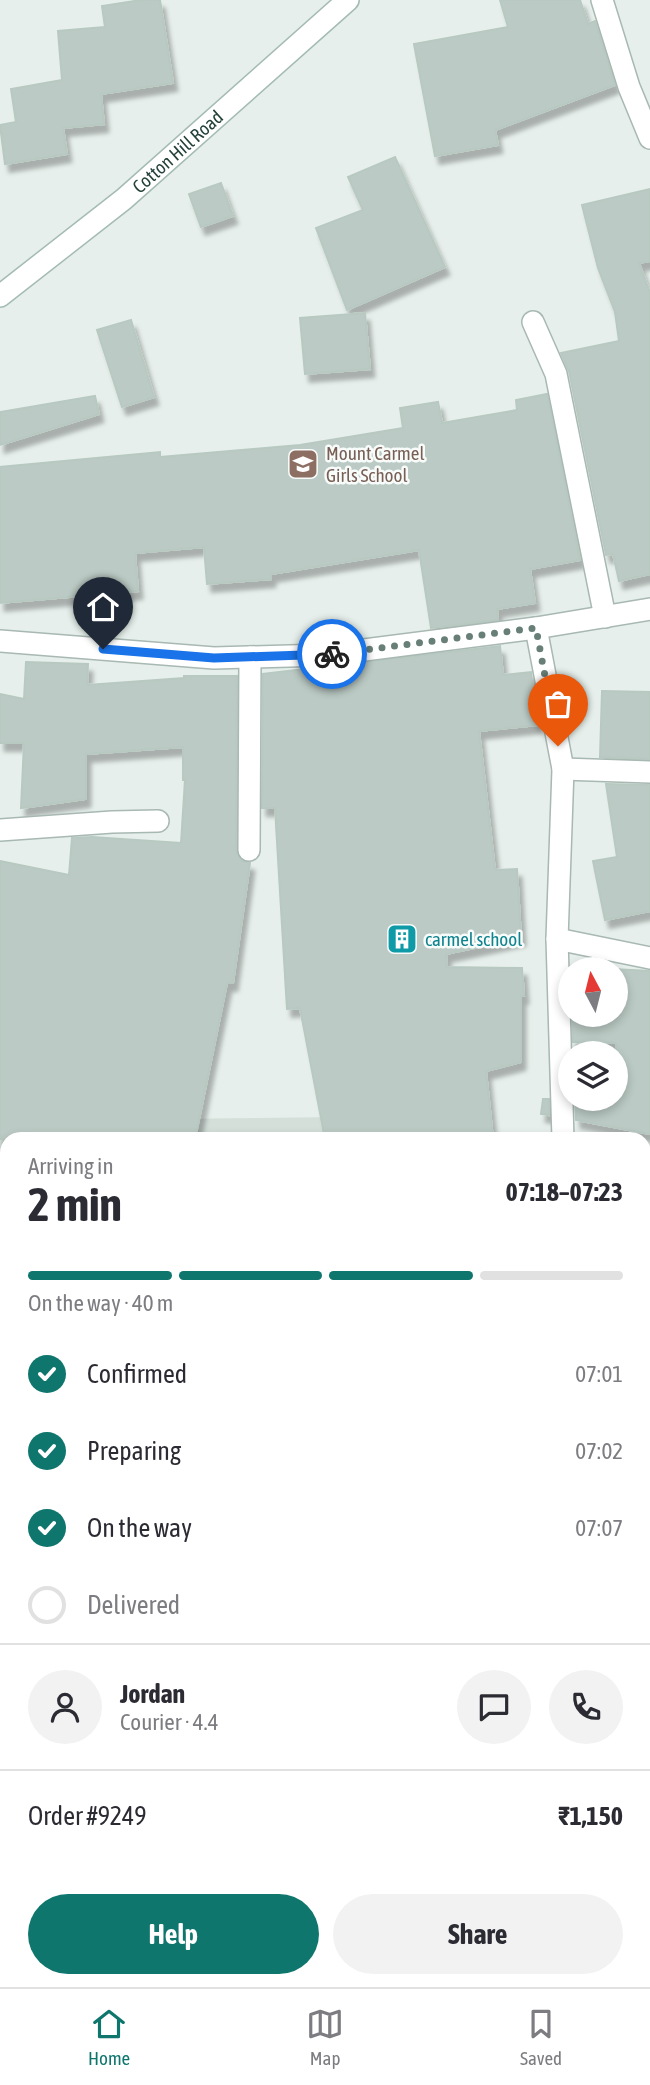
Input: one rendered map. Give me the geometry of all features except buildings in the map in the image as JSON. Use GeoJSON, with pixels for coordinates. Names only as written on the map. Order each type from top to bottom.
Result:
{"type":"FeatureCollection","features":[{"type":"Feature","properties":{"kind":"street","name":"Cotton Hill Road"},"geometry":{"type":"LineString","coordinates":[[0,296],[124,199],[348,0]]}},
{"type":"Feature","properties":{"kind":"street"},"geometry":{"type":"LineString","coordinates":[[602,0],[629,87],[650,138]]}},
{"type":"Feature","properties":{"kind":"street"},"geometry":{"type":"LineString","coordinates":[[533,322],[558,386],[605,617]]}},
{"type":"Feature","properties":{"kind":"street"},"geometry":{"type":"LineString","coordinates":[[0,641],[214,658],[325,655],[536,628],[650,609]]}},
{"type":"Feature","properties":{"kind":"street"},"geometry":{"type":"LineString","coordinates":[[536,628],[563,769],[557,939],[564,1132]]}},
{"type":"Feature","properties":{"kind":"street"},"geometry":{"type":"LineString","coordinates":[[249,850],[250,657]]}},
{"type":"Feature","properties":{"kind":"street"},"geometry":{"type":"LineString","coordinates":[[563,769],[650,772]]}},
{"type":"Feature","properties":{"kind":"street"},"geometry":{"type":"LineString","coordinates":[[0,830],[158,821]]}},
{"type":"Feature","properties":{"kind":"street"},"geometry":{"type":"LineString","coordinates":[[557,939],[650,958]]}},
{"type":"Feature","properties":{"kind":"shaded area"},"geometry":{"type":"Polygon","coordinates":[[[340,1117],[342,1132],[0,1132],[0,1121],[340,1117]]]}},
{"type":"Feature","properties":{"kind":"way so far"},"geometry":{"type":"LineString","coordinates":[[332,654],[536,628],[558,746]]}},
{"type":"Feature","properties":{"kind":"place","name":"Mount Carmel Girls School"},"geometry":{"type":"Point","coordinates":[303,464]}},
{"type":"Feature","properties":{"kind":"place","name":"carmel school"},"geometry":{"type":"Point","coordinates":[402,939]}},
{"type":"Feature","properties":{"kind":"route"},"geometry":{"type":"LineString","coordinates":[[103,649],[214,658],[332,654]]}}]}
